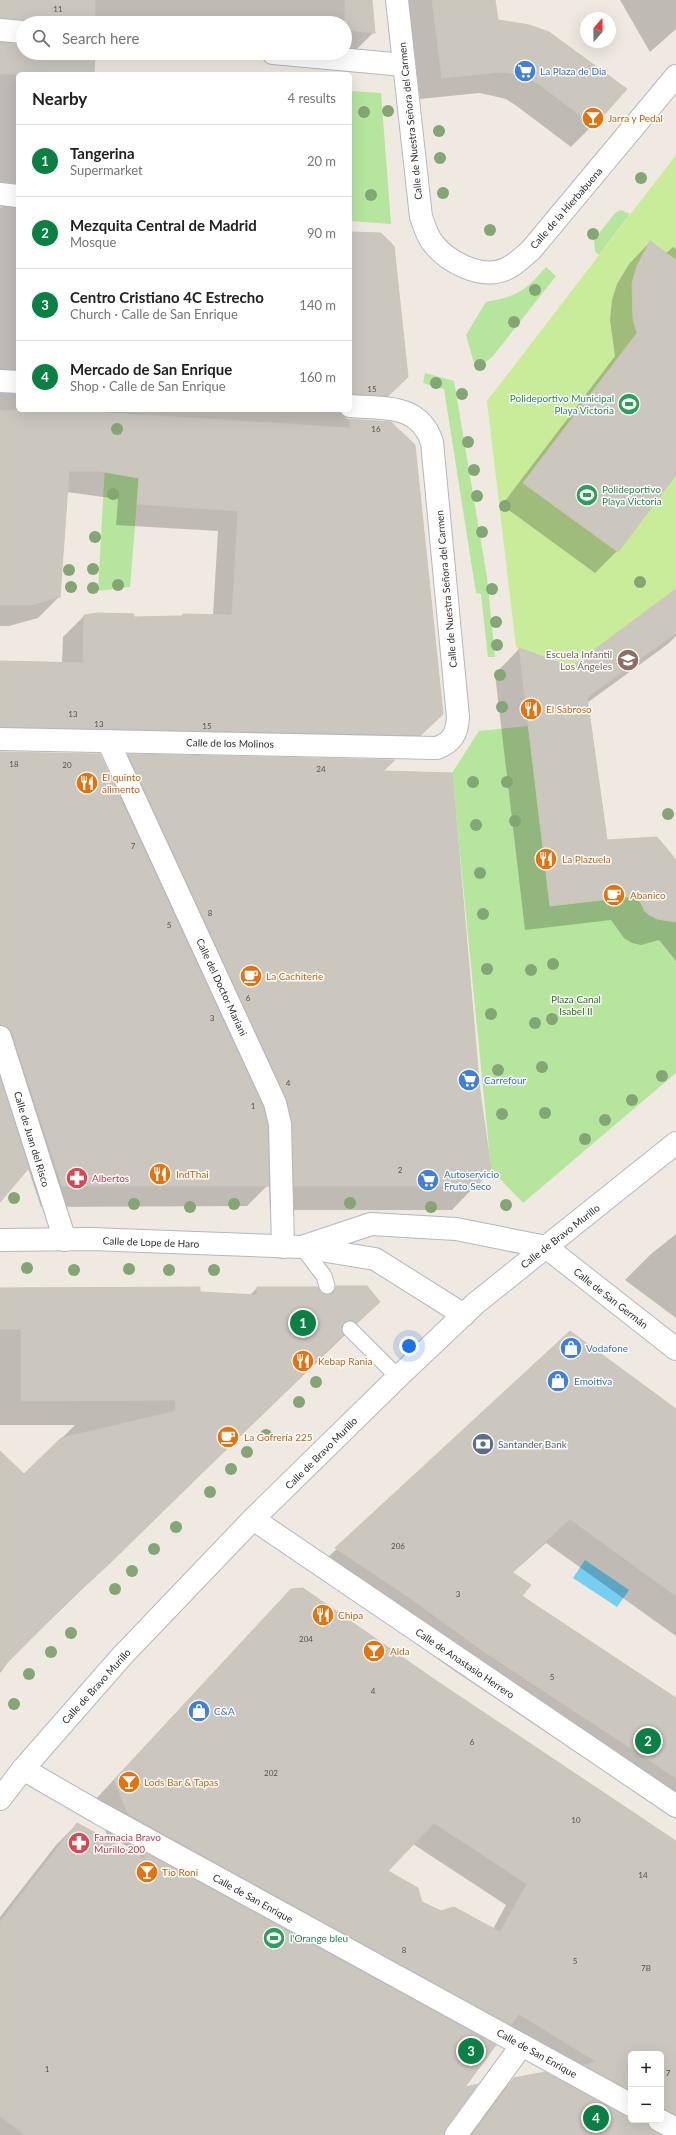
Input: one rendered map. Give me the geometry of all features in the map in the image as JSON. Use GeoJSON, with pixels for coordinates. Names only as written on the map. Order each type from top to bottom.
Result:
{"type":"FeatureCollection","features":[{"type":"Feature","properties":{"kind":"street","name":"Calle de Nuestra Señora del Carmen"},"geometry":{"type":"LineString","coordinates":[[397,0],[421,217],[431,241]]}},
{"type":"Feature","properties":{"kind":"street"},"geometry":{"type":"LineString","coordinates":[[0,30],[16,31]]}},
{"type":"Feature","properties":{"kind":"street"},"geometry":{"type":"LineString","coordinates":[[349,60],[404,65]]}},
{"type":"Feature","properties":{"kind":"street","name":"Calle de la Hierbabuena"},"geometry":{"type":"LineString","coordinates":[[431,241],[444,256],[462,266],[486,271],[505,270],[518,262],[565,210],[676,76]]}},
{"type":"Feature","properties":{"kind":"street"},"geometry":{"type":"LineString","coordinates":[[0,194],[16,196]]}},
{"type":"Feature","properties":{"kind":"street"},"geometry":{"type":"LineString","coordinates":[[0,381],[16,382]]}},
{"type":"Feature","properties":{"kind":"street","name":"Calle de Nuestra Señora del Carmen"},"geometry":{"type":"LineString","coordinates":[[352,406],[398,410],[410,413],[421,421],[428,429],[432,442],[458,717],[455,736]]}},
{"type":"Feature","properties":{"kind":"street","name":"Calle de los Molinos"},"geometry":{"type":"LineString","coordinates":[[0,739],[437,748],[448,744],[455,736]]}},
{"type":"Feature","properties":{"kind":"street","name":"Calle del Doctor Mariani"},"geometry":{"type":"LineString","coordinates":[[108,741],[275,1102],[280,1124],[292,1247]]}},
{"type":"Feature","properties":{"kind":"street","name":"Calle de Juan del Risco"},"geometry":{"type":"LineString","coordinates":[[0,1037],[65,1240]]}},
{"type":"Feature","properties":{"kind":"street","name":"Calle de Bravo Murillo"},"geometry":{"type":"LineString","coordinates":[[0,1799],[23,1768],[122,1656],[254,1519],[398,1377],[500,1282],[676,1143]]}},
{"type":"Feature","properties":{"kind":"street","name":"Calle de Lope de Haro"},"geometry":{"type":"LineString","coordinates":[[292,1247],[371,1224],[456,1229],[546,1247]]}},
{"type":"Feature","properties":{"kind":"street","name":"Calle de Lope de Haro"},"geometry":{"type":"LineString","coordinates":[[0,1240],[98,1240],[292,1247],[376,1259],[464,1315]]}},
{"type":"Feature","properties":{"kind":"street","name":"Calle de San Germán"},"geometry":{"type":"LineString","coordinates":[[546,1247],[676,1350]]}},
{"type":"Feature","properties":{"kind":"street","name":"Calle de Anastasio Herrero"},"geometry":{"type":"LineString","coordinates":[[254,1519],[676,1806]]}},
{"type":"Feature","properties":{"kind":"street","name":"Calle de San Enrique"},"geometry":{"type":"LineString","coordinates":[[23,1768],[99,1814],[628,2103]]}},
{"type":"Feature","properties":{"kind":"street"},"geometry":{"type":"LineString","coordinates":[[456,2135],[522,2045]]}},
{"type":"Feature","properties":{"kind":"street"},"geometry":{"type":"LineString","coordinates":[[664,2123],[676,2129]]}},
{"type":"Feature","properties":{"kind":"lane"},"geometry":{"type":"LineString","coordinates":[[292,1247],[324,1276],[327,1286]]}},
{"type":"Feature","properties":{"kind":"lane"},"geometry":{"type":"LineString","coordinates":[[350,1329],[398,1377]]}},
{"type":"Feature","properties":{"kind":"green space"},"geometry":{"type":"Polygon","coordinates":[[[352,91],[381,93],[391,224],[352,221],[352,91]]]}},
{"type":"Feature","properties":{"kind":"green space","name":"Polideportivo Playa Victoria"},"geometry":{"type":"Polygon","coordinates":[[[676,155],[676,589],[571,667],[516,647],[487,401],[676,155]]]}},
{"type":"Feature","properties":{"kind":"green space"},"geometry":{"type":"Polygon","coordinates":[[[621,210],[630,214],[599,255],[595,251],[594,240],[615,213],[621,210]]]}},
{"type":"Feature","properties":{"kind":"green space"},"geometry":{"type":"Polygon","coordinates":[[[546,267],[556,276],[493,356],[476,370],[466,335],[486,302],[514,295],[532,282],[546,267]]]}},
{"type":"Feature","properties":{"kind":"green space"},"geometry":{"type":"Polygon","coordinates":[[[425,373],[454,381],[487,577],[495,657],[488,657],[481,594],[476,593],[444,389],[423,383],[425,373]]]}},
{"type":"Feature","properties":{"kind":"green space"},"geometry":{"type":"Polygon","coordinates":[[[108,412],[144,414],[130,587],[98,591],[108,412]]]}},
{"type":"Feature","properties":{"kind":"green space","name":"Plaza Canal Isabel II"},"geometry":{"type":"Polygon","coordinates":[[[528,726],[550,906],[641,895],[643,911],[657,919],[676,917],[676,1073],[523,1203],[491,1169],[452,773],[479,731],[528,726]]]}},
{"type":"Feature","properties":{"kind":"water"},"geometry":{"type":"Polygon","coordinates":[[[585,1560],[629,1590],[617,1607],[573,1578],[585,1560]]]}},
{"type":"Feature","properties":{"kind":"building"},"geometry":{"type":"Polygon","coordinates":[[[0,0],[95,0],[95,16],[16,16],[16,19],[0,18],[0,0]]]}},
{"type":"Feature","properties":{"kind":"building"},"geometry":{"type":"Polygon","coordinates":[[[345,0],[372,0],[375,33],[352,31],[352,16],[345,16],[345,0]]]}},
{"type":"Feature","properties":{"kind":"building"},"geometry":{"type":"Polygon","coordinates":[[[432,0],[495,0],[498,20],[529,25],[549,32],[627,89],[594,126],[540,85],[528,78],[516,74],[502,72],[442,78],[432,0]]]}},
{"type":"Feature","properties":{"kind":"building"},"geometry":{"type":"Polygon","coordinates":[[[0,43],[16,44],[16,60],[95,60],[94,72],[16,72],[16,74],[0,74],[0,43]]]}},
{"type":"Feature","properties":{"kind":"building"},"geometry":{"type":"Polygon","coordinates":[[[352,232],[381,233],[394,246],[408,377],[388,396],[352,394],[352,232]]]}},
{"type":"Feature","properties":{"kind":"building","name":"Polideportivo Municipal Playa Victoria"},"geometry":{"type":"Polygon","coordinates":[[[650,241],[676,260],[676,475],[618,552],[523,483],[637,333],[633,319],[632,283],[637,266],[650,241]]]}},
{"type":"Feature","properties":{"kind":"building"},"geometry":{"type":"Polygon","coordinates":[[[0,410],[16,410],[16,412],[98,412],[350,428],[350,419],[391,422],[415,445],[443,714],[421,735],[0,727],[0,661],[83,663],[84,615],[98,613],[134,614],[134,617],[182,616],[183,614],[232,615],[238,511],[137,504],[139,478],[99,471],[69,471],[60,597],[31,605],[0,605],[0,410]]]}},
{"type":"Feature","properties":{"kind":"building"},"geometry":{"type":"Polygon","coordinates":[[[676,589],[676,633],[587,697],[607,840],[657,837],[676,860],[676,922],[657,919],[648,914],[636,896],[550,906],[519,648],[571,667],[676,589]]]}},
{"type":"Feature","properties":{"kind":"building"},"geometry":{"type":"Polygon","coordinates":[[[0,752],[100,754],[263,1107],[268,1126],[269,1186],[62,1186],[12,1033],[8,1028],[0,1025],[0,752]]]}},
{"type":"Feature","properties":{"kind":"building"},"geometry":{"type":"Polygon","coordinates":[[[128,754],[395,760],[383,771],[452,773],[480,1092],[491,1169],[477,1186],[294,1186],[292,1124],[286,1098],[128,754]]]}},
{"type":"Feature","properties":{"kind":"building"},"geometry":{"type":"Polygon","coordinates":[[[0,1078],[29,1168],[0,1202],[0,1078]]]}},
{"type":"Feature","properties":{"kind":"building"},"geometry":{"type":"Polygon","coordinates":[[[336,1286],[367,1286],[380,1302],[357,1323],[352,1320],[344,1322],[341,1327],[343,1335],[109,1564],[61,1608],[0,1670],[0,1451],[24,1474],[61,1438],[176,1411],[175,1400],[21,1401],[21,1329],[0,1329],[0,1288],[200,1287],[200,1292],[257,1295],[257,1287],[318,1287],[325,1295],[333,1292],[336,1286]]]}},
{"type":"Feature","properties":{"kind":"building"},"geometry":{"type":"Polygon","coordinates":[[[570,1331],[676,1409],[676,1596],[570,1519],[512,1572],[531,1585],[522,1596],[676,1698],[676,1778],[480,1649],[407,1596],[335,1548],[570,1331]]]}},
{"type":"Feature","properties":{"kind":"building"},"geometry":{"type":"Polygon","coordinates":[[[303,1588],[438,1682],[676,1841],[676,2115],[664,2109],[664,2051],[628,2051],[628,2089],[584,2065],[597,2062],[519,2014],[511,2025],[128,1814],[114,1780],[291,1589],[303,1588]],[[434,1823],[388,1871],[418,1888],[422,1902],[441,1911],[454,1907],[500,1932],[527,1884],[434,1823]]]}},
{"type":"Feature","properties":{"kind":"building"},"geometry":{"type":"Polygon","coordinates":[[[77,1823],[146,1860],[142,1851],[496,2045],[465,2087],[478,2084],[446,2128],[444,2135],[25,2135],[0,2116],[0,1922],[77,1823]]]}},
{"type":"Feature","properties":{"kind":"building"},"geometry":{"type":"Polygon","coordinates":[[[545,2072],[628,2115],[628,2123],[648,2123],[649,2127],[661,2135],[472,2135],[514,2078],[545,2072]]]}},
{"type":"Feature","properties":{"kind":"place","name":"La Plaza de Dia"},"geometry":{"type":"Point","coordinates":[525,71]}},
{"type":"Feature","properties":{"kind":"place","name":"Jarra y Pedal"},"geometry":{"type":"Point","coordinates":[593,118]}},
{"type":"Feature","properties":{"kind":"place","name":"Polideportivo Municipal Playa Victoria"},"geometry":{"type":"Point","coordinates":[629,404]}},
{"type":"Feature","properties":{"kind":"place","name":"Polideportivo Playa Victoria"},"geometry":{"type":"Point","coordinates":[587,495]}},
{"type":"Feature","properties":{"kind":"place","name":"Escuela Infantil Los Ángeles"},"geometry":{"type":"Point","coordinates":[628,660]}},
{"type":"Feature","properties":{"kind":"place","name":"El Sabroso"},"geometry":{"type":"Point","coordinates":[531,709]}},
{"type":"Feature","properties":{"kind":"place","name":"El quinto alimento"},"geometry":{"type":"Point","coordinates":[87,783]}},
{"type":"Feature","properties":{"kind":"place","name":"La Plazuela"},"geometry":{"type":"Point","coordinates":[546,859]}},
{"type":"Feature","properties":{"kind":"place","name":"Abanico"},"geometry":{"type":"Point","coordinates":[614,895]}},
{"type":"Feature","properties":{"kind":"place","name":"La Cachiterie"},"geometry":{"type":"Point","coordinates":[251,976]}},
{"type":"Feature","properties":{"kind":"place","name":"Carrefour"},"geometry":{"type":"Point","coordinates":[469,1080]}},
{"type":"Feature","properties":{"kind":"place","name":"IndThai"},"geometry":{"type":"Point","coordinates":[160,1174]}},
{"type":"Feature","properties":{"kind":"place","name":"Albertos"},"geometry":{"type":"Point","coordinates":[77,1178]}},
{"type":"Feature","properties":{"kind":"place","name":"Autoservicio Fruto Seco"},"geometry":{"type":"Point","coordinates":[428,1180]}},
{"type":"Feature","properties":{"kind":"place","name":"Tangerina"},"geometry":{"type":"Point","coordinates":[303,1323]}},
{"type":"Feature","properties":{"kind":"place","name":"Vodafone"},"geometry":{"type":"Point","coordinates":[571,1348]}},
{"type":"Feature","properties":{"kind":"place","name":"Kebap Rania"},"geometry":{"type":"Point","coordinates":[303,1361]}},
{"type":"Feature","properties":{"kind":"place","name":"Emoitiva"},"geometry":{"type":"Point","coordinates":[558,1381]}},
{"type":"Feature","properties":{"kind":"place","name":"La Gofrería 225"},"geometry":{"type":"Point","coordinates":[228,1437]}},
{"type":"Feature","properties":{"kind":"place","name":"Santander Bank"},"geometry":{"type":"Point","coordinates":[483,1444]}},
{"type":"Feature","properties":{"kind":"place","name":"Chipa"},"geometry":{"type":"Point","coordinates":[323,1615]}},
{"type":"Feature","properties":{"kind":"place","name":"Alda"},"geometry":{"type":"Point","coordinates":[374,1651]}},
{"type":"Feature","properties":{"kind":"place","name":"C&A"},"geometry":{"type":"Point","coordinates":[199,1711]}},
{"type":"Feature","properties":{"kind":"place","name":"Mezquita Central de Madrid"},"geometry":{"type":"Point","coordinates":[648,1741]}},
{"type":"Feature","properties":{"kind":"place","name":"Lods Bar & Tapas"},"geometry":{"type":"Point","coordinates":[129,1782]}},
{"type":"Feature","properties":{"kind":"place","name":"Farmacia Bravo Murillo 200"},"geometry":{"type":"Point","coordinates":[79,1843]}},
{"type":"Feature","properties":{"kind":"place","name":"Tio Roni"},"geometry":{"type":"Point","coordinates":[147,1872]}},
{"type":"Feature","properties":{"kind":"place","name":"l'Orange bleu"},"geometry":{"type":"Point","coordinates":[274,1938]}},
{"type":"Feature","properties":{"kind":"place","name":"Centro Cristiano 4C Estrecho"},"geometry":{"type":"Point","coordinates":[471,2051]}},
{"type":"Feature","properties":{"kind":"place","name":"Mercado de San Enrique"},"geometry":{"type":"Point","coordinates":[596,2118]}}]}
